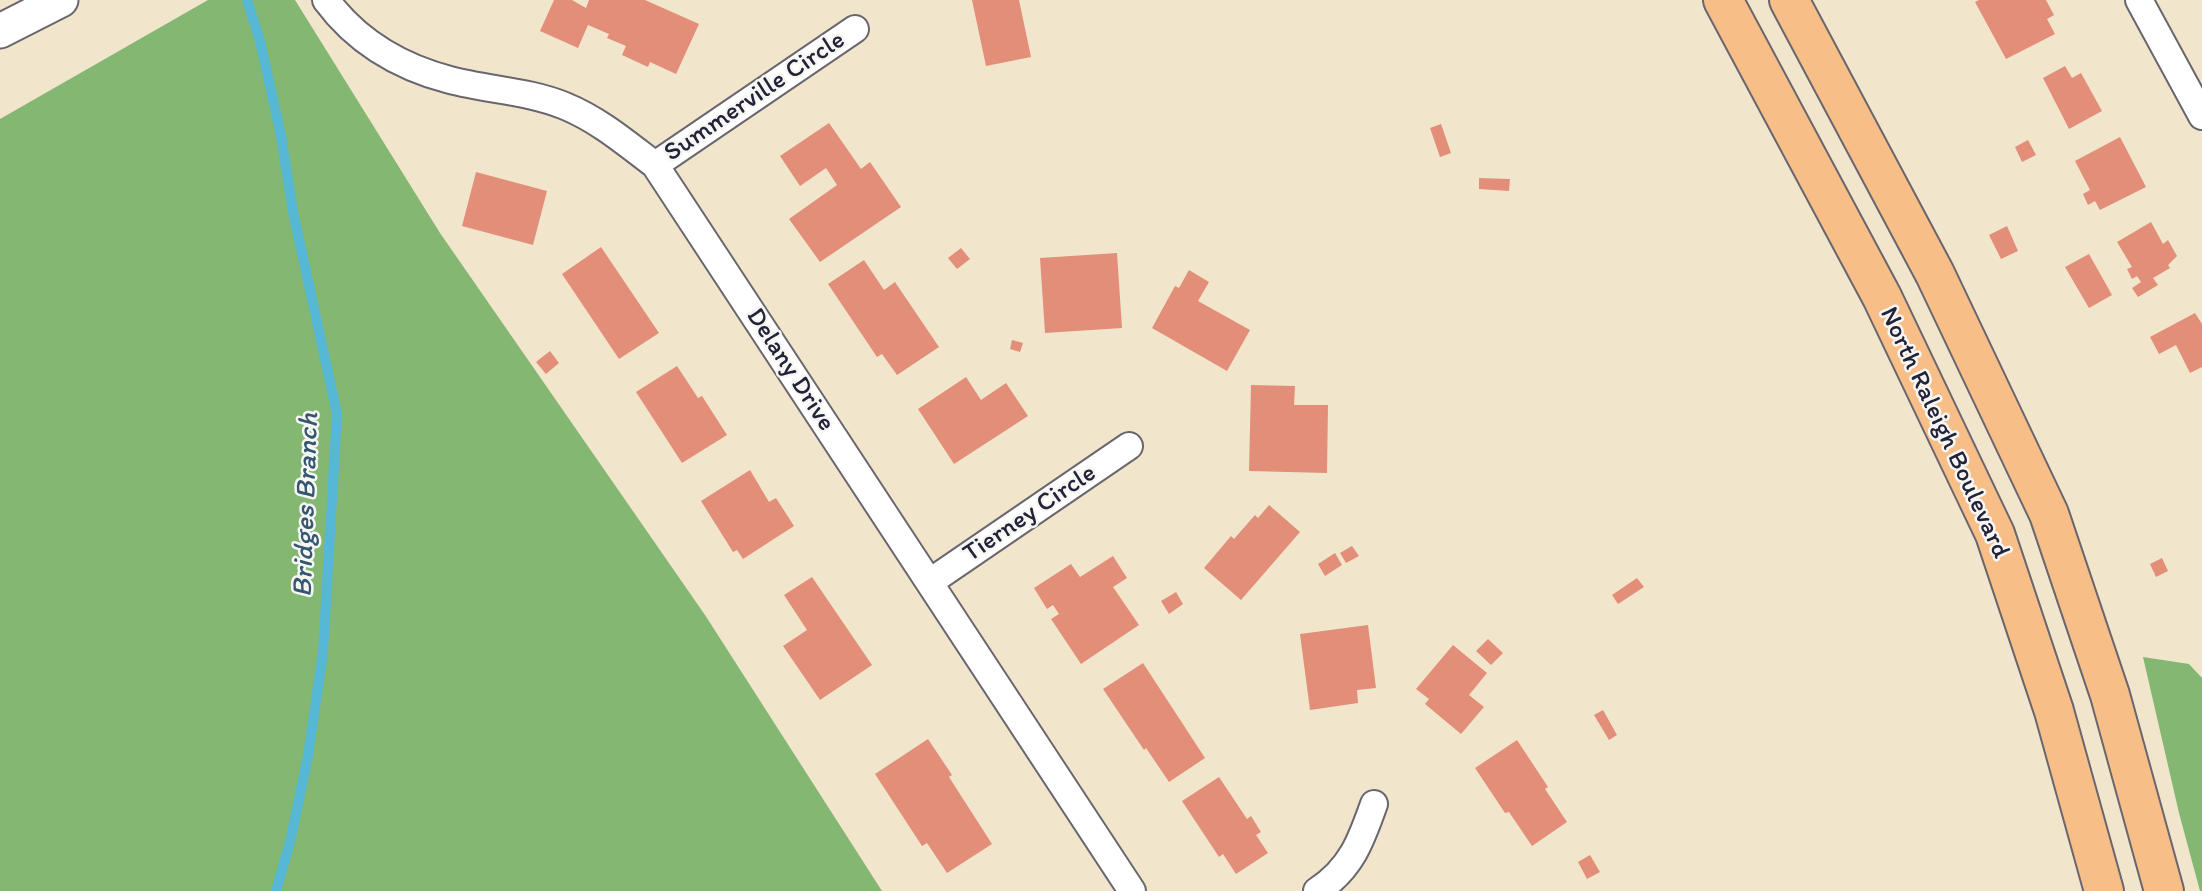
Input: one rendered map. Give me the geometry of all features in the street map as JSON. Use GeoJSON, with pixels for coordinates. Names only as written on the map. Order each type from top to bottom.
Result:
{"type":"FeatureCollection","features":[{"type":"Feature","properties":{"kind":"main road","name":"North Raleigh Boulevard"},"geometry":{"type":"LineString","coordinates":[[1723,0],[1882,298],[1994,534],[2054,711],[2104,891]]}},
{"type":"Feature","properties":{"kind":"main road"},"geometry":{"type":"LineString","coordinates":[[1788,0],[1935,274],[2049,514],[2110,695],[2165,891]]}},
{"type":"Feature","properties":{"kind":"street"},"geometry":{"type":"LineString","coordinates":[[0,31],[61,0]]}},
{"type":"Feature","properties":{"kind":"street","name":"Delany Drive"},"geometry":{"type":"LineString","coordinates":[[326,0],[338,17],[363,40],[400,63],[450,80],[505,90],[564,106],[604,125],[655,165],[1132,891]]}},
{"type":"Feature","properties":{"kind":"street"},"geometry":{"type":"LineString","coordinates":[[2139,0],[2202,116]]}},
{"type":"Feature","properties":{"kind":"street","name":"Summerville Circle"},"geometry":{"type":"LineString","coordinates":[[655,165],[855,29]]}},
{"type":"Feature","properties":{"kind":"street","name":"Tierney Circle"},"geometry":{"type":"LineString","coordinates":[[930,582],[1129,446]]}},
{"type":"Feature","properties":{"kind":"street"},"geometry":{"type":"LineString","coordinates":[[1317,891],[1344,869],[1361,840],[1374,804]]}},
{"type":"Feature","properties":{"kind":"green space"},"geometry":{"type":"Polygon","coordinates":[[[208,0],[295,0],[440,233],[705,615],[882,891],[0,891],[0,119],[208,0]]]}},
{"type":"Feature","properties":{"kind":"green space"},"geometry":{"type":"Polygon","coordinates":[[[2143,657],[2189,664],[2202,678],[2202,891],[2179,813],[2143,657]]]}},
{"type":"Feature","properties":{"kind":"building"},"geometry":{"type":"Polygon","coordinates":[[[554,0],[572,0],[586,8],[589,0],[645,0],[699,24],[676,74],[650,62],[648,67],[622,55],[626,46],[607,38],[609,34],[588,25],[578,48],[540,31],[554,0]]]}},
{"type":"Feature","properties":{"kind":"building"},"geometry":{"type":"Polygon","coordinates":[[[972,0],[1019,0],[1031,57],[986,66],[972,0]]]}},
{"type":"Feature","properties":{"kind":"building"},"geometry":{"type":"Polygon","coordinates":[[[2046,0],[2054,15],[2047,19],[2055,34],[2006,59],[1975,2],[2046,0]]]}},
{"type":"Feature","properties":{"kind":"building"},"geometry":{"type":"Polygon","coordinates":[[[2065,66],[2072,78],[2081,73],[2102,111],[2069,129],[2043,78],[2065,66]]]}},
{"type":"Feature","properties":{"kind":"building"},"geometry":{"type":"Polygon","coordinates":[[[829,123],[861,169],[870,162],[901,207],[820,262],[789,219],[837,185],[826,168],[800,186],[780,156],[829,123]]]}},
{"type":"Feature","properties":{"kind":"building"},"geometry":{"type":"Polygon","coordinates":[[[1441,124],[1451,153],[1440,157],[1430,128],[1441,124]]]}},
{"type":"Feature","properties":{"kind":"building"},"geometry":{"type":"Polygon","coordinates":[[[2120,137],[2146,187],[2100,210],[2095,201],[2088,205],[2083,194],[2090,190],[2075,161],[2120,137]]]}},
{"type":"Feature","properties":{"kind":"building"},"geometry":{"type":"Polygon","coordinates":[[[2028,140],[2036,155],[2022,162],[2015,147],[2028,140]]]}},
{"type":"Feature","properties":{"kind":"building"},"geometry":{"type":"Polygon","coordinates":[[[476,172],[547,191],[533,245],[462,226],[476,172]]]}},
{"type":"Feature","properties":{"kind":"building"},"geometry":{"type":"Polygon","coordinates":[[[1479,178],[1510,179],[1509,191],[1479,189],[1479,178]]]}},
{"type":"Feature","properties":{"kind":"building"},"geometry":{"type":"Polygon","coordinates":[[[2151,222],[2163,244],[2168,240],[2177,256],[2168,265],[2170,268],[2153,278],[2158,285],[2138,297],[2132,288],[2141,282],[2137,276],[2132,279],[2127,269],[2132,267],[2117,242],[2151,222]]]}},
{"type":"Feature","properties":{"kind":"building"},"geometry":{"type":"Polygon","coordinates":[[[2007,226],[2018,251],[2001,259],[1989,235],[2007,226]]]}},
{"type":"Feature","properties":{"kind":"building"},"geometry":{"type":"Polygon","coordinates":[[[601,247],[659,333],[619,359],[562,274],[601,247]]]}},
{"type":"Feature","properties":{"kind":"building"},"geometry":{"type":"Polygon","coordinates":[[[961,248],[970,259],[957,269],[948,258],[961,248]]]}},
{"type":"Feature","properties":{"kind":"building"},"geometry":{"type":"Polygon","coordinates":[[[1117,253],[1122,328],[1045,333],[1040,258],[1117,253]]]}},
{"type":"Feature","properties":{"kind":"building"},"geometry":{"type":"Polygon","coordinates":[[[2089,254],[2112,295],[2089,308],[2065,267],[2089,254]]]}},
{"type":"Feature","properties":{"kind":"building"},"geometry":{"type":"Polygon","coordinates":[[[864,260],[884,290],[895,282],[939,347],[897,375],[882,354],[877,357],[828,284],[864,260]]]}},
{"type":"Feature","properties":{"kind":"building"},"geometry":{"type":"Polygon","coordinates":[[[1189,270],[1209,282],[1198,301],[1250,330],[1227,371],[1152,328],[1175,286],[1179,288],[1189,270]]]}},
{"type":"Feature","properties":{"kind":"building"},"geometry":{"type":"Polygon","coordinates":[[[2195,313],[2202,324],[2202,367],[2190,373],[2176,345],[2159,354],[2150,337],[2195,313]]]}},
{"type":"Feature","properties":{"kind":"building"},"geometry":{"type":"Polygon","coordinates":[[[1012,340],[1023,343],[1020,352],[1010,349],[1012,340]]]}},
{"type":"Feature","properties":{"kind":"building"},"geometry":{"type":"Polygon","coordinates":[[[550,351],[559,363],[546,374],[536,362],[550,351]]]}},
{"type":"Feature","properties":{"kind":"building"},"geometry":{"type":"Polygon","coordinates":[[[677,366],[698,398],[702,396],[727,435],[682,463],[636,392],[677,366]]]}},
{"type":"Feature","properties":{"kind":"building"},"geometry":{"type":"Polygon","coordinates":[[[966,377],[981,400],[1006,383],[1028,416],[954,464],[918,409],[966,377]]]}},
{"type":"Feature","properties":{"kind":"building"},"geometry":{"type":"Polygon","coordinates":[[[1251,385],[1295,386],[1294,405],[1328,405],[1327,473],[1249,471],[1251,385]]]}},
{"type":"Feature","properties":{"kind":"building"},"geometry":{"type":"Polygon","coordinates":[[[750,470],[769,502],[776,498],[794,526],[743,559],[737,550],[733,552],[701,501],[750,470]]]}},
{"type":"Feature","properties":{"kind":"building"},"geometry":{"type":"Polygon","coordinates":[[[1269,505],[1300,532],[1241,600],[1204,568],[1231,536],[1234,539],[1255,515],[1258,518],[1269,505]]]}},
{"type":"Feature","properties":{"kind":"building"},"geometry":{"type":"Polygon","coordinates":[[[1352,546],[1359,556],[1346,563],[1340,553],[1352,546]]]}},
{"type":"Feature","properties":{"kind":"building"},"geometry":{"type":"Polygon","coordinates":[[[1335,553],[1342,565],[1325,576],[1318,564],[1335,553]]]}},
{"type":"Feature","properties":{"kind":"building"},"geometry":{"type":"Polygon","coordinates":[[[1113,556],[1127,578],[1113,587],[1139,625],[1081,664],[1051,619],[1059,614],[1053,605],[1047,609],[1034,588],[1071,564],[1080,577],[1113,556]]]}},
{"type":"Feature","properties":{"kind":"building"},"geometry":{"type":"Polygon","coordinates":[[[2162,558],[2168,571],[2156,577],[2150,564],[2162,558]]]}},
{"type":"Feature","properties":{"kind":"building"},"geometry":{"type":"Polygon","coordinates":[[[812,577],[872,665],[820,700],[783,646],[807,630],[784,595],[812,577]]]}},
{"type":"Feature","properties":{"kind":"building"},"geometry":{"type":"Polygon","coordinates":[[[1637,578],[1644,587],[1618,604],[1612,595],[1637,578]]]}},
{"type":"Feature","properties":{"kind":"building"},"geometry":{"type":"Polygon","coordinates":[[[1176,592],[1183,604],[1169,614],[1161,601],[1176,592]]]}},
{"type":"Feature","properties":{"kind":"building"},"geometry":{"type":"Polygon","coordinates":[[[1368,625],[1376,688],[1357,690],[1358,703],[1310,710],[1300,634],[1368,625]]]}},
{"type":"Feature","properties":{"kind":"building"},"geometry":{"type":"Polygon","coordinates":[[[1488,639],[1503,653],[1491,665],[1476,651],[1488,639]]]}},
{"type":"Feature","properties":{"kind":"building"},"geometry":{"type":"Polygon","coordinates":[[[1453,645],[1487,673],[1469,695],[1484,707],[1461,734],[1425,704],[1429,699],[1416,689],[1453,645]]]}},
{"type":"Feature","properties":{"kind":"building"},"geometry":{"type":"Polygon","coordinates":[[[1143,663],[1205,758],[1169,782],[1103,689],[1143,663]]]}},
{"type":"Feature","properties":{"kind":"building"},"geometry":{"type":"Polygon","coordinates":[[[1603,710],[1617,735],[1609,740],[1594,715],[1603,710]]]}},
{"type":"Feature","properties":{"kind":"building"},"geometry":{"type":"Polygon","coordinates":[[[928,739],[992,844],[947,873],[927,843],[922,846],[875,774],[928,739]]]}},
{"type":"Feature","properties":{"kind":"building"},"geometry":{"type":"Polygon","coordinates":[[[1517,740],[1567,822],[1532,846],[1509,812],[1505,813],[1475,768],[1517,740]]]}},
{"type":"Feature","properties":{"kind":"building"},"geometry":{"type":"Polygon","coordinates":[[[1219,777],[1247,819],[1251,816],[1261,832],[1256,835],[1268,853],[1236,874],[1223,854],[1219,857],[1182,801],[1219,777]]]}},
{"type":"Feature","properties":{"kind":"building"},"geometry":{"type":"Polygon","coordinates":[[[1590,855],[1600,872],[1587,879],[1578,862],[1590,855]]]}},
{"type":"Feature","properties":{"kind":"waterway","name":"Bridges Branch"},"geometry":{"type":"LineString","coordinates":[[247,0],[260,41],[281,136],[293,212],[337,414],[323,652],[308,756],[290,842],[276,891]]}}]}
